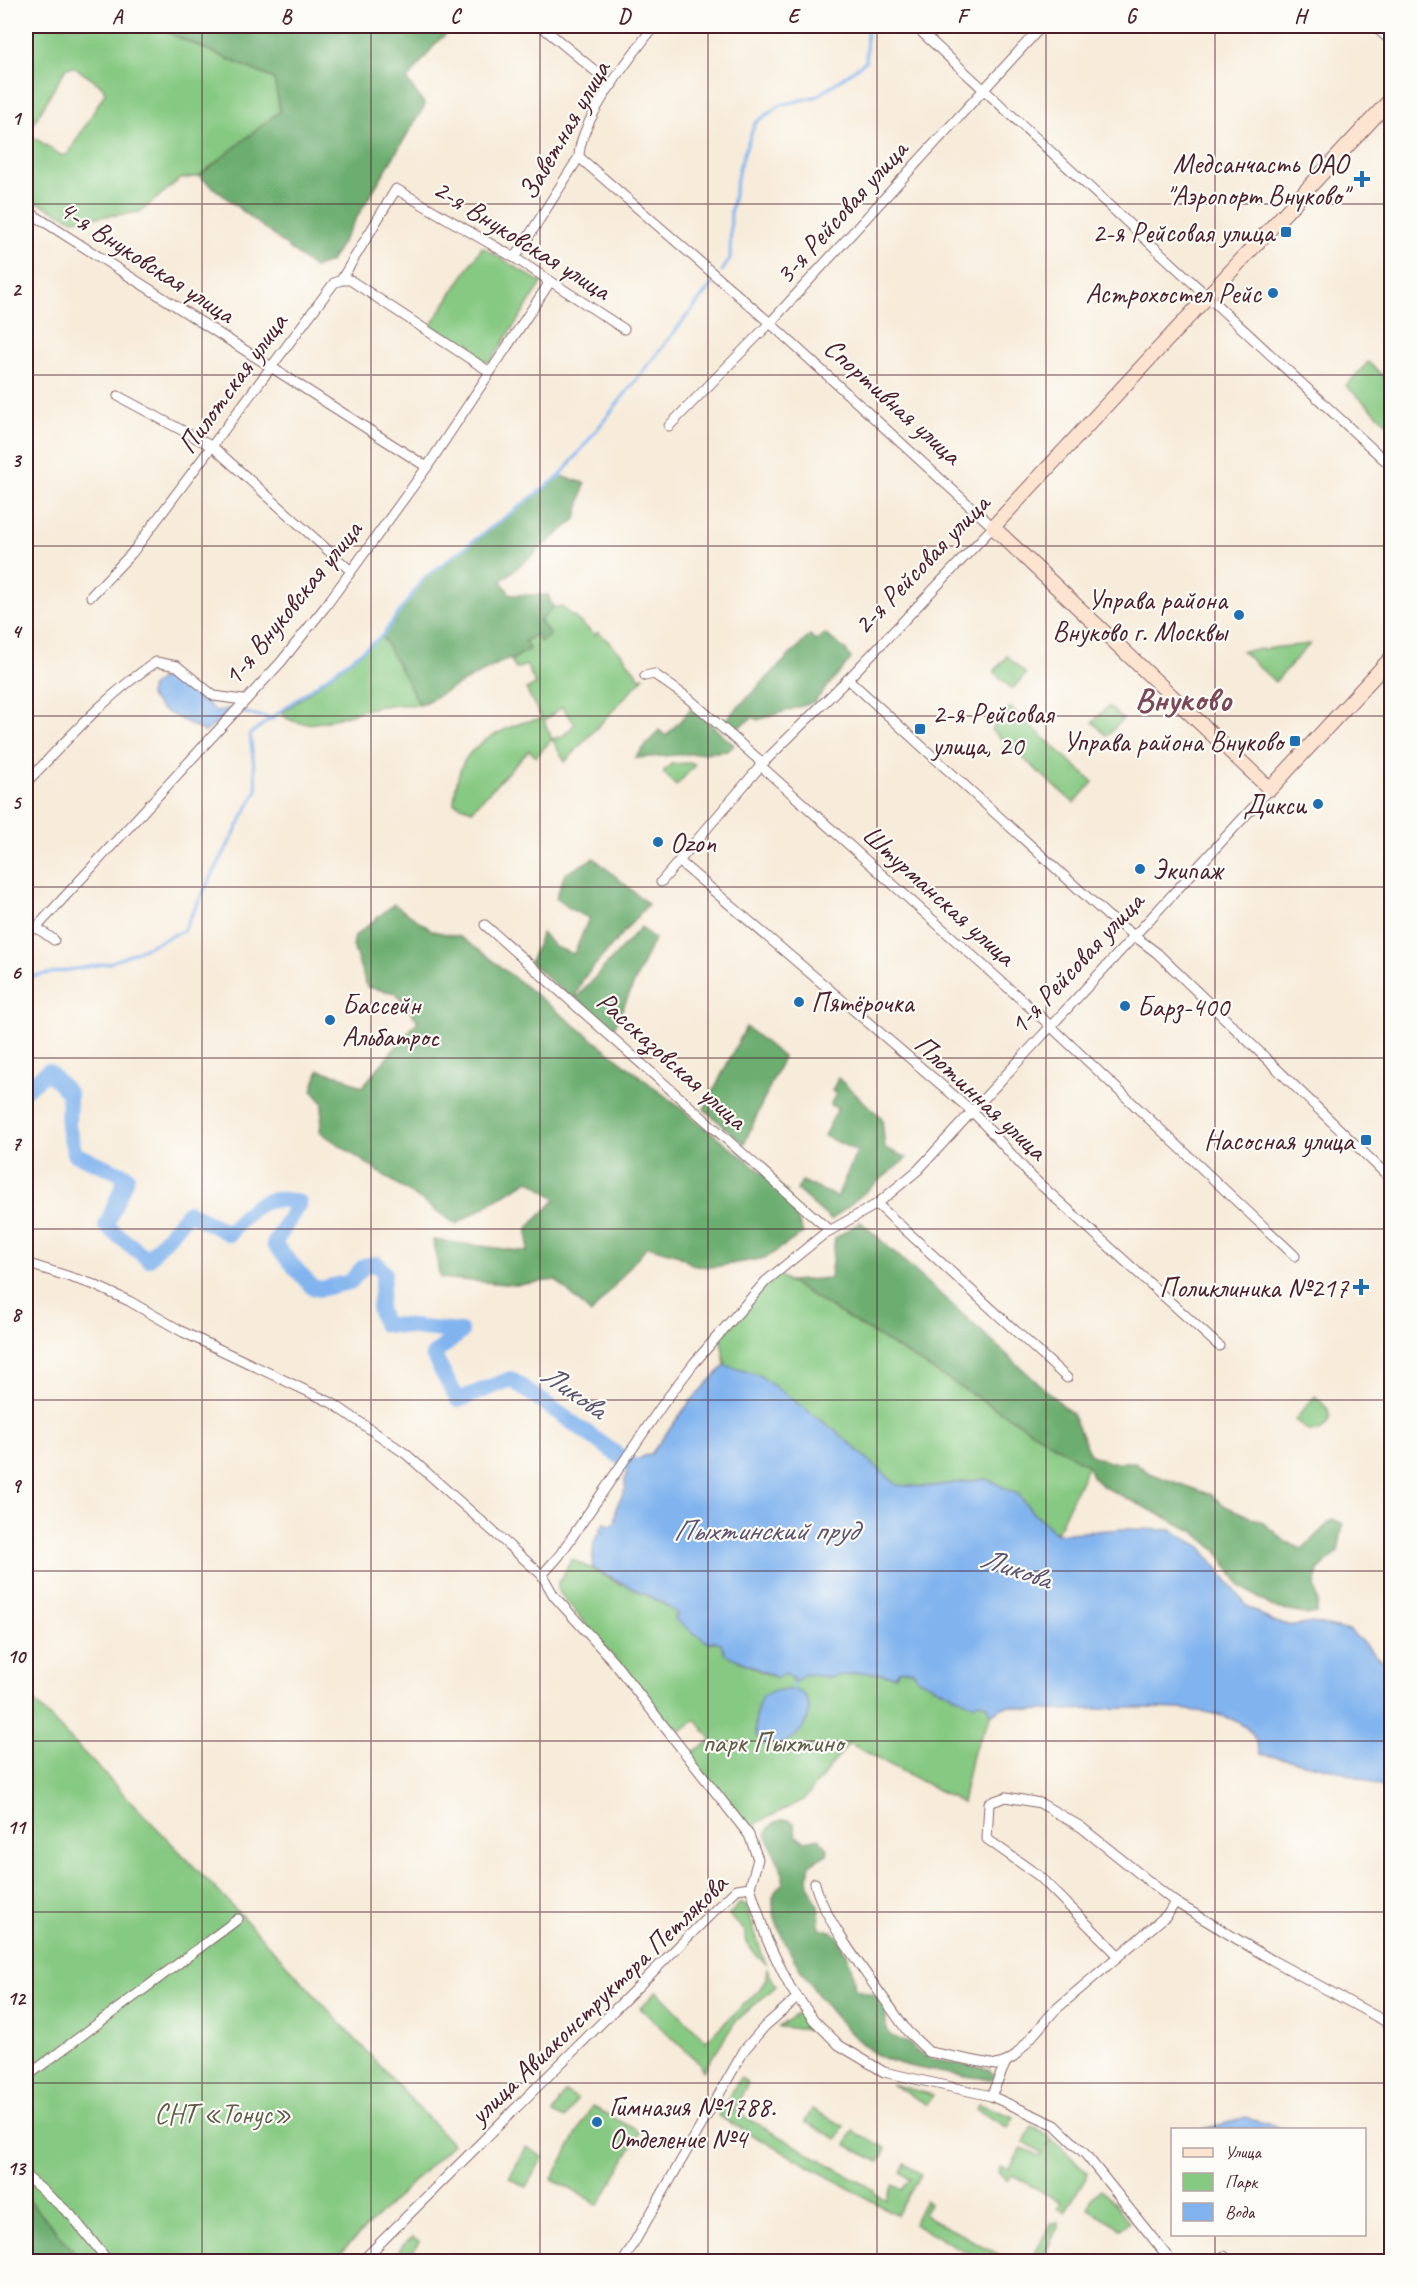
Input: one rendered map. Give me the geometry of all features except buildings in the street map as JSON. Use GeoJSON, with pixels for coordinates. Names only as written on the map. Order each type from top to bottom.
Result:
{"type":"FeatureCollection","features":[{"type":"Feature","properties":{"kind":"street"},"geometry":{"type":"LineString","coordinates":[[541,26],[612,85]]}},
{"type":"Feature","properties":{"kind":"street","name":"Заветная улица"},"geometry":{"type":"LineString","coordinates":[[515,258],[579,157],[579,145],[586,127],[612,85],[654,26]]}},
{"type":"Feature","properties":{"kind":"street"},"geometry":{"type":"LineString","coordinates":[[915,26],[1392,467]]}},
{"type":"Feature","properties":{"kind":"street","name":"3-я Рейсовая улица"},"geometry":{"type":"LineString","coordinates":[[669,426],[770,323],[1042,26]]}},
{"type":"Feature","properties":{"kind":"street"},"geometry":{"type":"LineString","coordinates":[[1374,26],[1392,42]]}},
{"type":"Feature","properties":{"kind":"street","name":"2-я Рейсовая улица"},"geometry":{"type":"LineString","coordinates":[[661,882],[761,766],[848,679],[993,527],[1392,98]]}},
{"type":"Feature","properties":{"kind":"street","name":"Спортивная улица"},"geometry":{"type":"LineString","coordinates":[[579,157],[770,323],[993,527],[1270,789]]}},
{"type":"Feature","properties":{"kind":"street","name":"2-я Внуковская улица"},"geometry":{"type":"LineString","coordinates":[[396,189],[515,258],[624,329]]}},
{"type":"Feature","properties":{"kind":"street","name":"Пилотская улица"},"geometry":{"type":"LineString","coordinates":[[91,596],[132,553],[334,283],[341,280],[396,189]]}},
{"type":"Feature","properties":{"kind":"street","name":"4-я Внуковская улица"},"geometry":{"type":"LineString","coordinates":[[26,210],[427,467]]}},
{"type":"Feature","properties":{"kind":"street","name":"1-я Внуковская улица"},"geometry":{"type":"LineString","coordinates":[[35,929],[243,700],[281,662],[427,467],[548,285],[546,279]]}},
{"type":"Feature","properties":{"kind":"street"},"geometry":{"type":"LineString","coordinates":[[341,280],[350,280],[490,372]]}},
{"type":"Feature","properties":{"kind":"street"},"geometry":{"type":"LineString","coordinates":[[118,396],[213,447],[351,571]]}},
{"type":"Feature","properties":{"kind":"street","name":"1-я Рейсовая улица"},"geometry":{"type":"LineString","coordinates":[[542,1575],[559,1556],[614,1474],[694,1363],[766,1281],[829,1230],[877,1204],[918,1170],[1392,657]]}},
{"type":"Feature","properties":{"kind":"street"},"geometry":{"type":"LineString","coordinates":[[26,783],[101,705],[130,679],[156,662],[177,666],[214,696],[243,700]]}},
{"type":"Feature","properties":{"kind":"street","name":"Штурманская улица"},"geometry":{"type":"LineString","coordinates":[[645,676],[654,674],[688,698],[758,759],[761,766],[1051,1026],[1295,1256]]}},
{"type":"Feature","properties":{"kind":"street"},"geometry":{"type":"LineString","coordinates":[[848,679],[1099,908],[1136,936],[1392,1180]]}},
{"type":"Feature","properties":{"kind":"street","name":"Плотинная улица"},"geometry":{"type":"LineString","coordinates":[[680,862],[973,1112],[1032,1177],[1220,1346]]}},
{"type":"Feature","properties":{"kind":"street"},"geometry":{"type":"LineString","coordinates":[[26,920],[35,929],[54,940]]}},
{"type":"Feature","properties":{"kind":"street","name":"Рассказовская улица"},"geometry":{"type":"LineString","coordinates":[[485,924],[829,1230]]}},
{"type":"Feature","properties":{"kind":"street"},"geometry":{"type":"LineString","coordinates":[[877,1204],[1066,1378]]}},
{"type":"Feature","properties":{"kind":"street"},"geometry":{"type":"LineString","coordinates":[[26,1263],[92,1284],[129,1301],[183,1332],[332,1403],[406,1454],[542,1575],[554,1596],[613,1661],[748,1835],[758,1859],[750,1887]]}},
{"type":"Feature","properties":{"kind":"street"},"geometry":{"type":"LineString","coordinates":[[1118,1955],[1039,1876],[987,1839],[989,1803],[1006,1797],[1040,1803],[1081,1827],[1175,1902],[1300,1976],[1392,2025]]}},
{"type":"Feature","properties":{"kind":"street"},"geometry":{"type":"LineString","coordinates":[[815,1883],[818,1895],[830,1917],[907,2031],[929,2052],[996,2064],[1014,2057],[1055,2010],[1168,1914],[1175,1902]]}},
{"type":"Feature","properties":{"kind":"street","name":"улица Авиаконструктора Петлякова"},"geometry":{"type":"LineString","coordinates":[[361,2262],[716,1909],[737,1889],[750,1887],[771,1950],[797,1998],[838,2044],[884,2072],[991,2096],[1055,2126],[1086,2155],[1172,2262]]}},
{"type":"Feature","properties":{"kind":"street"},"geometry":{"type":"LineString","coordinates":[[26,2077],[238,1919]]}},
{"type":"Feature","properties":{"kind":"street"},"geometry":{"type":"LineString","coordinates":[[623,2262],[752,2038],[797,1998]]}},
{"type":"Feature","properties":{"kind":"street"},"geometry":{"type":"LineString","coordinates":[[991,2096],[1006,2062]]}},
{"type":"Feature","properties":{"kind":"street"},"geometry":{"type":"LineString","coordinates":[[26,2176],[71,2215],[108,2262]]}},
{"type":"Feature","properties":{"kind":"green space"},"geometry":{"type":"Polygon","coordinates":[[[26,26],[152,26],[274,79],[280,111],[199,176],[180,179],[140,212],[73,220],[26,197],[26,26]],[[74,67],[66,68],[29,131],[30,135],[62,156],[68,154],[105,93],[103,87],[74,67]]]}},
{"type":"Feature","properties":{"kind":"green space"},"geometry":{"type":"Polygon","coordinates":[[[153,26],[455,26],[437,42],[407,80],[425,105],[330,262],[314,268],[199,176],[280,111],[274,79],[153,26]]]}},
{"type":"Feature","properties":{"kind":"green space"},"geometry":{"type":"Polygon","coordinates":[[[482,247],[542,283],[489,364],[431,325],[482,247]]]}},
{"type":"Feature","properties":{"kind":"green space"},"geometry":{"type":"Polygon","coordinates":[[[1368,362],[1391,383],[1391,418],[1387,423],[1346,386],[1368,362]]]}},
{"type":"Feature","properties":{"kind":"green space"},"geometry":{"type":"Polygon","coordinates":[[[560,476],[585,483],[576,519],[501,581],[511,595],[548,595],[553,607],[540,621],[550,635],[540,642],[536,634],[525,641],[529,649],[420,705],[382,636],[424,578],[560,476]]]}},
{"type":"Feature","properties":{"kind":"green space"},"geometry":{"type":"Polygon","coordinates":[[[553,607],[562,607],[595,635],[598,632],[622,654],[640,678],[645,676],[565,762],[552,739],[536,757],[529,750],[472,810],[454,803],[461,767],[472,751],[490,737],[517,724],[542,719],[526,689],[536,685],[526,665],[516,669],[511,660],[529,649],[525,641],[536,634],[550,634],[540,621],[553,607]],[[562,707],[544,721],[552,739],[563,736],[575,724],[562,707]]]}},
{"type":"Feature","properties":{"kind":"green space"},"geometry":{"type":"Polygon","coordinates":[[[825,634],[846,650],[851,659],[814,702],[758,720],[753,717],[738,728],[731,723],[721,724],[810,635],[816,641],[825,634]]]}},
{"type":"Feature","properties":{"kind":"green space"},"geometry":{"type":"Polygon","coordinates":[[[382,636],[420,705],[370,708],[317,723],[292,721],[281,714],[382,636]]]}},
{"type":"Feature","properties":{"kind":"green space"},"geometry":{"type":"Polygon","coordinates":[[[1310,644],[1275,682],[1242,651],[1310,644]]]}},
{"type":"Feature","properties":{"kind":"green space"},"geometry":{"type":"Polygon","coordinates":[[[1007,656],[1026,674],[1012,689],[994,672],[1007,656]]]}},
{"type":"Feature","properties":{"kind":"green space"},"geometry":{"type":"Polygon","coordinates":[[[1108,706],[1123,719],[1107,736],[1093,722],[1108,706]]]}},
{"type":"Feature","properties":{"kind":"green space"},"geometry":{"type":"Polygon","coordinates":[[[1010,707],[1093,782],[1074,803],[991,730],[1010,707]]]}},
{"type":"Feature","properties":{"kind":"green space"},"geometry":{"type":"Polygon","coordinates":[[[692,708],[734,745],[728,751],[635,758],[659,730],[666,736],[692,708]]]}},
{"type":"Feature","properties":{"kind":"green space"},"geometry":{"type":"Polygon","coordinates":[[[693,763],[695,765],[676,786],[663,772],[671,764],[693,763]]]}},
{"type":"Feature","properties":{"kind":"green space"},"geometry":{"type":"Polygon","coordinates":[[[594,858],[648,904],[583,979],[573,1001],[530,962],[542,933],[555,947],[574,954],[589,918],[572,910],[556,898],[565,874],[594,858]]]}},
{"type":"Feature","properties":{"kind":"green space"},"geometry":{"type":"Polygon","coordinates":[[[394,904],[433,931],[460,937],[479,950],[786,1191],[803,1233],[766,1258],[714,1267],[695,1266],[676,1254],[647,1246],[591,1314],[556,1280],[516,1285],[440,1278],[433,1240],[528,1252],[528,1228],[556,1199],[529,1180],[456,1224],[320,1132],[323,1103],[312,1090],[319,1070],[341,1076],[362,1087],[418,1021],[396,993],[367,987],[353,946],[355,936],[394,904]]]}},
{"type":"Feature","properties":{"kind":"green space"},"geometry":{"type":"Polygon","coordinates":[[[641,927],[654,939],[613,1030],[576,998],[641,927]]]}},
{"type":"Feature","properties":{"kind":"green space"},"geometry":{"type":"Polygon","coordinates":[[[746,1027],[783,1057],[744,1144],[704,1109],[746,1027]]]}},
{"type":"Feature","properties":{"kind":"green space"},"geometry":{"type":"Polygon","coordinates":[[[838,1078],[882,1118],[885,1148],[907,1158],[831,1220],[797,1190],[802,1181],[837,1197],[857,1151],[824,1136],[838,1108],[830,1105],[836,1094],[832,1091],[838,1078]]]}},
{"type":"Feature","properties":{"kind":"green space"},"geometry":{"type":"Polygon","coordinates":[[[861,1222],[1072,1414],[1091,1455],[1109,1462],[1135,1462],[1149,1473],[1211,1495],[1225,1506],[1262,1522],[1286,1542],[1302,1549],[1333,1519],[1343,1524],[1338,1552],[1318,1570],[1315,1586],[1318,1602],[1316,1613],[1308,1615],[1272,1607],[1240,1586],[1217,1551],[1193,1531],[1104,1487],[1093,1478],[1087,1465],[788,1281],[830,1278],[835,1238],[861,1222]]]}},
{"type":"Feature","properties":{"kind":"green space"},"geometry":{"type":"Polygon","coordinates":[[[775,1273],[1088,1465],[1056,1534],[1032,1512],[1019,1495],[987,1479],[925,1487],[897,1486],[838,1433],[760,1376],[725,1365],[720,1333],[775,1273]]]}},
{"type":"Feature","properties":{"kind":"green space"},"geometry":{"type":"Polygon","coordinates":[[[1315,1396],[1330,1412],[1329,1421],[1320,1431],[1308,1431],[1295,1420],[1315,1396]]]}},
{"type":"Feature","properties":{"kind":"green space","name":"парк Пыхтино"},"geometry":{"type":"Polygon","coordinates":[[[572,1559],[622,1585],[628,1579],[678,1614],[675,1619],[709,1643],[718,1641],[737,1660],[776,1678],[783,1672],[790,1674],[793,1683],[805,1674],[829,1677],[866,1672],[895,1676],[899,1671],[907,1669],[985,1703],[992,1714],[972,1755],[962,1803],[849,1743],[804,1800],[756,1823],[756,1827],[748,1831],[690,1754],[712,1740],[696,1720],[677,1733],[558,1591],[558,1583],[572,1559]]]}},
{"type":"Feature","properties":{"kind":"green space","name":"СНТ «Тонус»"},"geometry":{"type":"Polygon","coordinates":[[[26,1693],[239,1913],[452,2144],[332,2261],[26,2261],[26,1693]]]}},
{"type":"Feature","properties":{"kind":"green space"},"geometry":{"type":"Polygon","coordinates":[[[790,1820],[794,1823],[796,1836],[805,1841],[819,1838],[828,1849],[827,1854],[810,1864],[808,1877],[819,1909],[820,1928],[833,1932],[839,1939],[851,1965],[855,1989],[877,1996],[886,2012],[886,2027],[891,2036],[908,2043],[919,2053],[935,2060],[989,2069],[994,2076],[990,2079],[948,2074],[887,2060],[863,2044],[828,2008],[795,1960],[782,1937],[775,1915],[773,1898],[774,1893],[783,1883],[783,1873],[766,1834],[775,1823],[790,1820]]]}},
{"type":"Feature","properties":{"kind":"green space"},"geometry":{"type":"Polygon","coordinates":[[[740,1903],[746,1906],[765,1963],[751,1950],[746,1932],[729,1915],[740,1903]]]}},
{"type":"Feature","properties":{"kind":"green space"},"geometry":{"type":"Polygon","coordinates":[[[767,1969],[776,1986],[735,2022],[703,2071],[699,2063],[640,2008],[657,1991],[706,2041],[759,1990],[765,1981],[767,1969]]]}},
{"type":"Feature","properties":{"kind":"green space"},"geometry":{"type":"Polygon","coordinates":[[[798,2013],[809,2030],[779,2027],[798,2013]]]}},
{"type":"Feature","properties":{"kind":"green space"},"geometry":{"type":"Polygon","coordinates":[[[740,2078],[748,2082],[734,2111],[875,2190],[874,2194],[886,2201],[893,2185],[902,2190],[910,2179],[901,2172],[905,2164],[921,2174],[897,2215],[718,2116],[740,2078]]]}},
{"type":"Feature","properties":{"kind":"green space"},"geometry":{"type":"Polygon","coordinates":[[[891,2084],[933,2095],[927,2105],[891,2084]]]}},
{"type":"Feature","properties":{"kind":"green space"},"geometry":{"type":"Polygon","coordinates":[[[565,2092],[577,2099],[565,2119],[553,2113],[565,2092]]]}},
{"type":"Feature","properties":{"kind":"green space"},"geometry":{"type":"Polygon","coordinates":[[[979,2104],[1014,2117],[1008,2128],[976,2109],[979,2104]]]}},
{"type":"Feature","properties":{"kind":"green space"},"geometry":{"type":"Polygon","coordinates":[[[592,2106],[640,2132],[599,2205],[552,2179],[592,2106]]]}},
{"type":"Feature","properties":{"kind":"green space"},"geometry":{"type":"Polygon","coordinates":[[[812,2109],[844,2126],[837,2139],[805,2122],[812,2109]]]}},
{"type":"Feature","properties":{"kind":"green space"},"geometry":{"type":"Polygon","coordinates":[[[1032,2126],[1051,2138],[1047,2147],[1053,2140],[1087,2172],[1086,2178],[1065,2212],[1058,2208],[1061,2202],[1012,2175],[1008,2181],[998,2172],[1000,2167],[1009,2169],[1022,2148],[1041,2156],[1043,2153],[1024,2142],[1032,2126]]]}},
{"type":"Feature","properties":{"kind":"green space"},"geometry":{"type":"Polygon","coordinates":[[[853,2131],[886,2148],[879,2162],[846,2145],[853,2131]]]}},
{"type":"Feature","properties":{"kind":"green space"},"geometry":{"type":"Polygon","coordinates":[[[526,2147],[543,2157],[526,2187],[509,2178],[526,2147]]]}},
{"type":"Feature","properties":{"kind":"green space"},"geometry":{"type":"Polygon","coordinates":[[[1101,2189],[1130,2222],[1121,2228],[1088,2209],[1092,2197],[1101,2189]]]}},
{"type":"Feature","properties":{"kind":"green space"},"geometry":{"type":"Polygon","coordinates":[[[26,2197],[73,2250],[79,2261],[26,2261],[26,2197]]]}},
{"type":"Feature","properties":{"kind":"green space"},"geometry":{"type":"Polygon","coordinates":[[[925,2200],[930,2203],[924,2215],[1011,2261],[983,2261],[913,2224],[925,2200]]]}},
{"type":"Feature","properties":{"kind":"green space"},"geometry":{"type":"Polygon","coordinates":[[[1058,2223],[1041,2261],[1030,2261],[1051,2224],[1058,2223]]]}},
{"type":"Feature","properties":{"kind":"green space"},"geometry":{"type":"Polygon","coordinates":[[[413,2237],[419,2241],[408,2261],[393,2261],[402,2246],[413,2237]]]}},
{"type":"Feature","properties":{"kind":"water"},"geometry":{"type":"Polygon","coordinates":[[[162,678],[178,680],[201,701],[206,698],[216,712],[228,709],[223,718],[205,732],[161,709],[149,696],[151,687],[162,678]]]}},
{"type":"Feature","properties":{"kind":"water","name":"Пыхтинский пруд"},"geometry":{"type":"Polygon","coordinates":[[[725,1365],[760,1376],[838,1433],[897,1485],[925,1487],[987,1479],[1019,1495],[1032,1512],[1057,1534],[1122,1529],[1171,1530],[1201,1547],[1247,1606],[1271,1621],[1293,1626],[1313,1623],[1350,1631],[1391,1669],[1391,1792],[1343,1773],[1260,1754],[1252,1734],[1241,1724],[1222,1716],[1198,1711],[1140,1708],[1031,1710],[1007,1706],[992,1714],[985,1703],[978,1702],[974,1705],[918,1679],[912,1670],[899,1671],[895,1676],[866,1672],[829,1677],[805,1674],[793,1683],[793,1679],[786,1673],[777,1678],[725,1654],[721,1643],[715,1641],[709,1643],[677,1621],[675,1619],[678,1614],[663,1603],[592,1568],[594,1543],[598,1533],[604,1533],[600,1529],[605,1522],[610,1526],[616,1521],[616,1508],[626,1488],[625,1481],[630,1467],[651,1454],[689,1403],[725,1365]]]}},
{"type":"Feature","properties":{"kind":"water"},"geometry":{"type":"Polygon","coordinates":[[[791,1690],[802,1694],[808,1701],[809,1711],[806,1722],[789,1740],[776,1744],[761,1743],[755,1727],[756,1714],[762,1697],[772,1691],[791,1690]]]}},
{"type":"Feature","properties":{"kind":"water"},"geometry":{"type":"Polygon","coordinates":[[[1246,2118],[1282,2128],[1207,2128],[1246,2118]]]}},
{"type":"Feature","properties":{"kind":"waterway"},"geometry":{"type":"LineString","coordinates":[[722,271],[730,259],[731,210],[739,168],[755,123],[781,105],[818,96],[866,61],[867,26]]}},
{"type":"Feature","properties":{"kind":"waterway"},"geometry":{"type":"LineString","coordinates":[[26,981],[34,976],[110,963],[183,931],[257,790],[250,734],[382,636],[424,578],[560,476],[714,282]]}},
{"type":"Feature","properties":{"kind":"waterway"},"geometry":{"type":"LineString","coordinates":[[228,709],[273,719]]}},
{"type":"Feature","properties":{"kind":"waterway","name":"Ликова"},"geometry":{"type":"LineString","coordinates":[[26,1089],[48,1071],[69,1094],[68,1127],[75,1154],[127,1176],[106,1226],[148,1259],[189,1212],[229,1234],[251,1210],[268,1201],[287,1200],[299,1203],[274,1244],[312,1287],[320,1289],[350,1282],[364,1266],[377,1264],[384,1273],[379,1308],[384,1324],[461,1332],[433,1355],[458,1400],[511,1379],[632,1465],[653,1472]]}},
{"type":"Feature","properties":{"kind":"waterway"},"geometry":{"type":"LineString","coordinates":[[792,1690],[793,1683]]}},
{"type":"Feature","properties":{"kind":"place","name":"Медсанчасть ОАО \"Аэропорт Внуково\""},"geometry":{"type":"Point","coordinates":[1362,179]}},
{"type":"Feature","properties":{"kind":"place","name":"2-я Рейсовая улица"},"geometry":{"type":"Point","coordinates":[1286,232]}},
{"type":"Feature","properties":{"kind":"place","name":"Астрохостел Рейс"},"geometry":{"type":"Point","coordinates":[1273,293]}},
{"type":"Feature","properties":{"kind":"place","name":"Управа района Внуково г. Москвы"},"geometry":{"type":"Point","coordinates":[1239,615]}},
{"type":"Feature","properties":{"kind":"place","name":"2-я Рейсовая улица, 20"},"geometry":{"type":"Point","coordinates":[920,729]}},
{"type":"Feature","properties":{"kind":"place","name":"Управа района Внуково"},"geometry":{"type":"Point","coordinates":[1295,741]}},
{"type":"Feature","properties":{"kind":"place","name":"Дикси"},"geometry":{"type":"Point","coordinates":[1318,804]}},
{"type":"Feature","properties":{"kind":"place","name":"Ozon"},"geometry":{"type":"Point","coordinates":[658,842]}},
{"type":"Feature","properties":{"kind":"place","name":"Экипаж"},"geometry":{"type":"Point","coordinates":[1140,869]}},
{"type":"Feature","properties":{"kind":"place","name":"Пятёрочка"},"geometry":{"type":"Point","coordinates":[799,1002]}},
{"type":"Feature","properties":{"kind":"place","name":"Барз-400"},"geometry":{"type":"Point","coordinates":[1125,1006]}},
{"type":"Feature","properties":{"kind":"place","name":"Бассейн Альбатрос"},"geometry":{"type":"Point","coordinates":[330,1020]}},
{"type":"Feature","properties":{"kind":"place","name":"Насосная улица"},"geometry":{"type":"Point","coordinates":[1366,1140]}},
{"type":"Feature","properties":{"kind":"place","name":"Поликлиника №217"},"geometry":{"type":"Point","coordinates":[1361,1287]}},
{"type":"Feature","properties":{"kind":"place","name":"Гимназия №1788. Отделение №4"},"geometry":{"type":"Point","coordinates":[597,2122]}},
{"type":"Feature","properties":{"kind":"district","name":"Внуково"},"geometry":{"type":"Point","coordinates":[1183,698]}}]}
